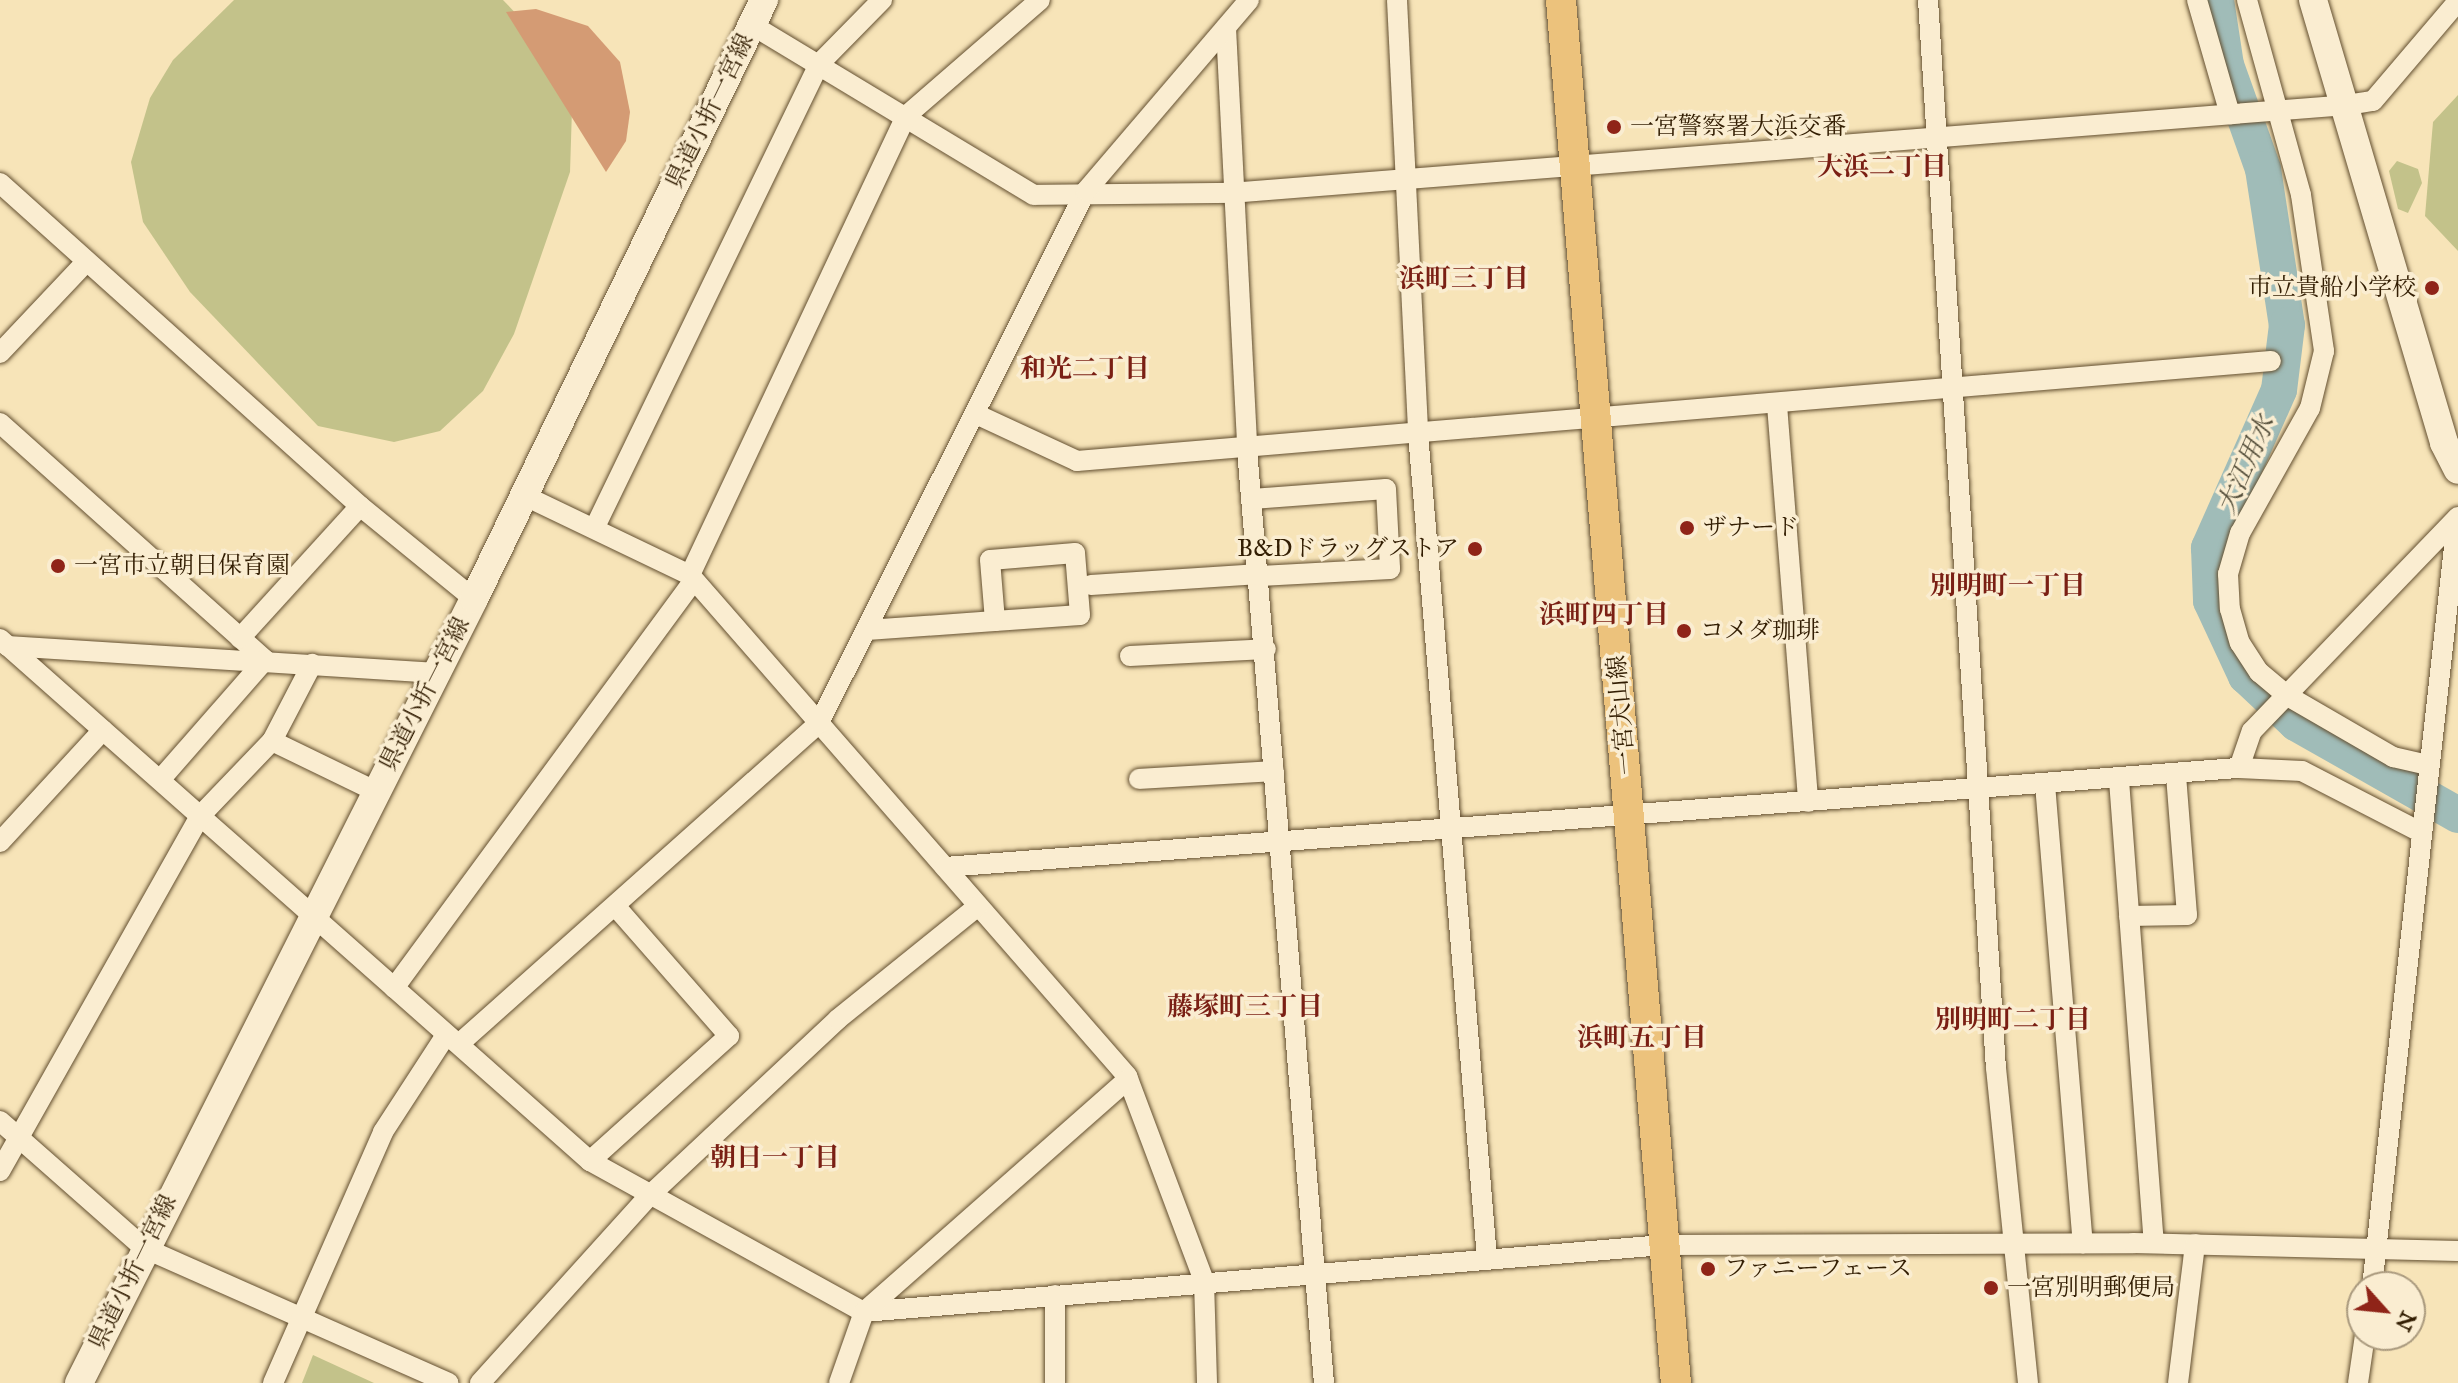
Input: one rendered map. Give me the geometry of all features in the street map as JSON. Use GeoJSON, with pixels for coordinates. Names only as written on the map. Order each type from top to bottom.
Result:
{"type":"FeatureCollection","features":[{"type":"Feature","properties":{"kind":"main road","name":"一宮犬山線"},"geometry":{"type":"LineString","coordinates":[[1561,0],[1572,170],[1596,420],[1676,1383]]}},
{"type":"Feature","properties":{"kind":"main road"},"geometry":{"type":"LineString","coordinates":[[2313,0],[2347,105],[2444,443],[2458,470]]}},
{"type":"Feature","properties":{"kind":"main road","name":"県道小折一宮線"},"geometry":{"type":"LineString","coordinates":[[79,1383],[311,914],[474,599],[758,12]]}},
{"type":"Feature","properties":{"kind":"street"},"geometry":{"type":"LineString","coordinates":[[595,527],[819,64],[882,0]]}},
{"type":"Feature","properties":{"kind":"street"},"geometry":{"type":"LineString","coordinates":[[394,988],[692,578],[906,116],[1040,0]]}},
{"type":"Feature","properties":{"kind":"street"},"geometry":{"type":"LineString","coordinates":[[273,1383],[383,1132],[453,1039],[616,907],[819,723],[978,415],[1086,191],[1249,0]]}},
{"type":"Feature","properties":{"kind":"street"},"geometry":{"type":"LineString","coordinates":[[1397,0],[1418,433],[1487,1259]]}},
{"type":"Feature","properties":{"kind":"street"},"geometry":{"type":"LineString","coordinates":[[1928,0],[1958,390],[1976,787],[1996,1068],[2028,1383]]}},
{"type":"Feature","properties":{"kind":"street"},"geometry":{"type":"LineString","coordinates":[[2197,0],[2233,114]]}},
{"type":"Feature","properties":{"kind":"street"},"geometry":{"type":"LineString","coordinates":[[2247,0],[2275,111],[2301,195],[2324,351],[2310,408],[2240,533],[2228,574],[2240,643],[2259,672],[2285,697],[2393,757],[2429,769]]}},
{"type":"Feature","properties":{"kind":"street"},"geometry":{"type":"LineString","coordinates":[[758,12],[819,64],[1034,195],[1086,191],[1230,193],[1572,170],[2347,105],[2373,101],[2458,1]]}},
{"type":"Feature","properties":{"kind":"street"},"geometry":{"type":"LineString","coordinates":[[1226,28],[1230,193],[1247,449],[1260,575],[1324,1383]]}},
{"type":"Feature","properties":{"kind":"street"},"geometry":{"type":"LineString","coordinates":[[0,183],[360,506],[474,599]]}},
{"type":"Feature","properties":{"kind":"street"},"geometry":{"type":"LineString","coordinates":[[0,353],[86,262]]}},
{"type":"Feature","properties":{"kind":"street"},"geometry":{"type":"LineString","coordinates":[[978,415],[1077,461],[1958,390],[2271,361]]}},
{"type":"Feature","properties":{"kind":"street"},"geometry":{"type":"LineString","coordinates":[[1777,405],[1808,802]]}},
{"type":"Feature","properties":{"kind":"street"},"geometry":{"type":"LineString","coordinates":[[0,423],[265,660]]}},
{"type":"Feature","properties":{"kind":"street"},"geometry":{"type":"LineString","coordinates":[[1091,585],[1390,569],[1386,489],[1252,499]]}},
{"type":"Feature","properties":{"kind":"street"},"geometry":{"type":"LineString","coordinates":[[523,495],[595,527],[692,578],[1128,1079],[1204,1281],[1207,1383]]}},
{"type":"Feature","properties":{"kind":"street"},"geometry":{"type":"LineString","coordinates":[[240,638],[360,506]]}},
{"type":"Feature","properties":{"kind":"street"},"geometry":{"type":"LineString","coordinates":[[2239,768],[2258,725],[2457,518]]}},
{"type":"Feature","properties":{"kind":"street"},"geometry":{"type":"LineString","coordinates":[[2374,1271],[2457,518]]}},
{"type":"Feature","properties":{"kind":"street"},"geometry":{"type":"LineString","coordinates":[[867,630],[995,621],[1080,615],[1075,553],[990,560],[995,621]]}},
{"type":"Feature","properties":{"kind":"street"},"geometry":{"type":"LineString","coordinates":[[4,642],[437,673]]}},
{"type":"Feature","properties":{"kind":"street"},"geometry":{"type":"LineString","coordinates":[[4,642],[590,1161],[864,1312],[1204,1281],[1664,1245],[2154,1243],[2458,1251]]}},
{"type":"Feature","properties":{"kind":"street"},"geometry":{"type":"LineString","coordinates":[[1130,656],[1266,649]]}},
{"type":"Feature","properties":{"kind":"street"},"geometry":{"type":"LineString","coordinates":[[160,780],[265,660]]}},
{"type":"Feature","properties":{"kind":"street"},"geometry":{"type":"LineString","coordinates":[[0,1171],[200,816],[272,741],[312,664]]}},
{"type":"Feature","properties":{"kind":"street"},"geometry":{"type":"LineString","coordinates":[[0,842],[103,730]]}},
{"type":"Feature","properties":{"kind":"street"},"geometry":{"type":"LineString","coordinates":[[272,741],[375,791]]}},
{"type":"Feature","properties":{"kind":"street"},"geometry":{"type":"LineString","coordinates":[[945,867],[1450,828],[1630,818],[1976,787],[2176,776],[2239,768],[2302,771],[2423,824]]}},
{"type":"Feature","properties":{"kind":"street"},"geometry":{"type":"LineString","coordinates":[[1139,779],[1274,771]]}},
{"type":"Feature","properties":{"kind":"street"},"geometry":{"type":"LineString","coordinates":[[2129,916],[2187,915],[2176,776]]}},
{"type":"Feature","properties":{"kind":"street"},"geometry":{"type":"LineString","coordinates":[[2119,780],[2154,1243]]}},
{"type":"Feature","properties":{"kind":"street"},"geometry":{"type":"LineString","coordinates":[[2045,784],[2083,1243]]}},
{"type":"Feature","properties":{"kind":"street"},"geometry":{"type":"LineString","coordinates":[[480,1383],[649,1196],[838,1019],[978,906]]}},
{"type":"Feature","properties":{"kind":"street"},"geometry":{"type":"LineString","coordinates":[[590,1161],[729,1036],[616,907]]}},
{"type":"Feature","properties":{"kind":"street"},"geometry":{"type":"LineString","coordinates":[[839,1383],[864,1312],[1128,1079]]}},
{"type":"Feature","properties":{"kind":"street"},"geometry":{"type":"LineString","coordinates":[[0,1121],[144,1248],[448,1383]]}},
{"type":"Feature","properties":{"kind":"street"},"geometry":{"type":"LineString","coordinates":[[2178,1383],[2195,1244]]}},
{"type":"Feature","properties":{"kind":"street"},"geometry":{"type":"LineString","coordinates":[[1055,1295],[1055,1383]]}},
{"type":"Feature","properties":{"kind":"street"},"geometry":{"type":"LineString","coordinates":[[2358,1383],[2363,1351]]}},
{"type":"Feature","properties":{"kind":"shaded area"},"geometry":{"type":"Polygon","coordinates":[[[234,0],[503,0],[523,21],[572,108],[570,172],[514,334],[483,391],[440,431],[394,442],[318,426],[190,292],[143,222],[131,162],[150,98],[173,60],[234,0]]]}},
{"type":"Feature","properties":{"kind":"shaded area"},"geometry":{"type":"Polygon","coordinates":[[[2458,95],[2458,251],[2425,216],[2433,122],[2458,95]]]}},
{"type":"Feature","properties":{"kind":"shaded area"},"geometry":{"type":"Polygon","coordinates":[[[2397,161],[2418,169],[2422,183],[2408,213],[2398,209],[2389,171],[2397,161]]]}},
{"type":"Feature","properties":{"kind":"shaded area"},"geometry":{"type":"Polygon","coordinates":[[[313,1355],[374,1383],[302,1383],[313,1355]]]}},
{"type":"Feature","properties":{"kind":"building"},"geometry":{"type":"Polygon","coordinates":[[[536,9],[588,26],[620,62],[630,112],[626,141],[606,172],[506,12],[536,9]]]}},
{"type":"Feature","properties":{"kind":"waterway","name":"大江用水"},"geometry":{"type":"LineString","coordinates":[[2216,0],[2226,65],[2263,169],[2287,325],[2279,390],[2209,548],[2211,601],[2246,676],[2296,723],[2458,815]]}},
{"type":"Feature","properties":{"kind":"place","name":"一宮警察署大浜交番"},"geometry":{"type":"Point","coordinates":[1614,127]}},
{"type":"Feature","properties":{"kind":"place","name":"市立貴船小学校"},"geometry":{"type":"Point","coordinates":[2432,288]}},
{"type":"Feature","properties":{"kind":"place","name":"ザナード"},"geometry":{"type":"Point","coordinates":[1687,528]}},
{"type":"Feature","properties":{"kind":"place","name":"B&Dドラッグストア"},"geometry":{"type":"Point","coordinates":[1475,549]}},
{"type":"Feature","properties":{"kind":"place","name":"一宮市立朝日保育園"},"geometry":{"type":"Point","coordinates":[58,566]}},
{"type":"Feature","properties":{"kind":"place","name":"コメダ珈琲"},"geometry":{"type":"Point","coordinates":[1684,631]}},
{"type":"Feature","properties":{"kind":"place","name":"ファニーフェース"},"geometry":{"type":"Point","coordinates":[1708,1269]}},
{"type":"Feature","properties":{"kind":"place","name":"一宮別明郵便局"},"geometry":{"type":"Point","coordinates":[1991,1288]}},
{"type":"Feature","properties":{"kind":"district","name":"大浜二丁目"},"geometry":{"type":"Point","coordinates":[1882,167]}},
{"type":"Feature","properties":{"kind":"district","name":"浜町三丁目"},"geometry":{"type":"Point","coordinates":[1464,279]}},
{"type":"Feature","properties":{"kind":"district","name":"和光二丁目"},"geometry":{"type":"Point","coordinates":[1085,369]}},
{"type":"Feature","properties":{"kind":"district","name":"別明町一丁目"},"geometry":{"type":"Point","coordinates":[2008,586]}},
{"type":"Feature","properties":{"kind":"district","name":"浜町四丁目"},"geometry":{"type":"Point","coordinates":[1604,615]}},
{"type":"Feature","properties":{"kind":"district","name":"藤塚町三丁目"},"geometry":{"type":"Point","coordinates":[1245,1007]}},
{"type":"Feature","properties":{"kind":"district","name":"別明町二丁目"},"geometry":{"type":"Point","coordinates":[2013,1020]}},
{"type":"Feature","properties":{"kind":"district","name":"浜町五丁目"},"geometry":{"type":"Point","coordinates":[1642,1038]}},
{"type":"Feature","properties":{"kind":"district","name":"朝日一丁目"},"geometry":{"type":"Point","coordinates":[775,1158]}}]}
